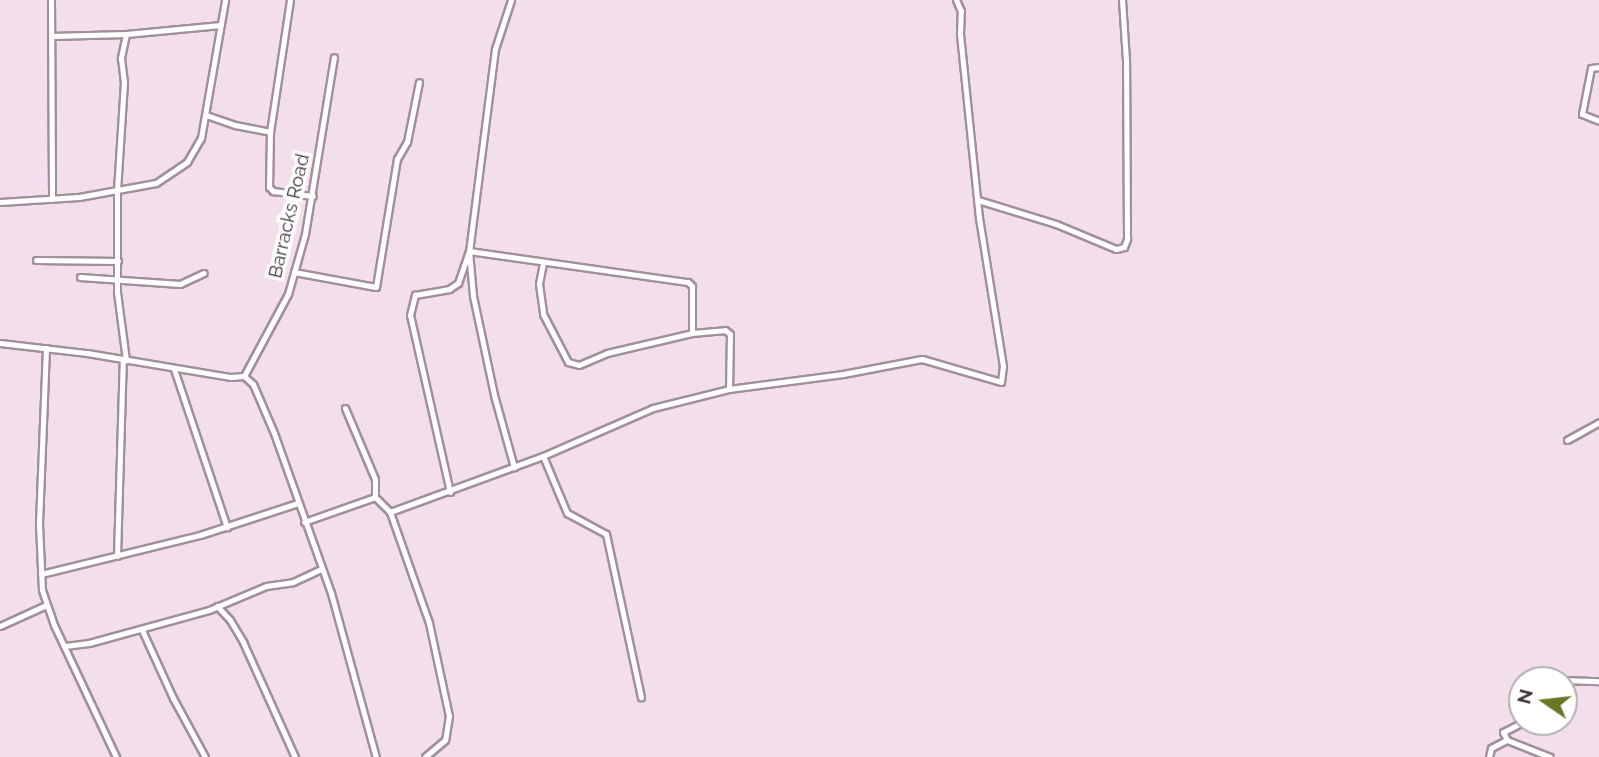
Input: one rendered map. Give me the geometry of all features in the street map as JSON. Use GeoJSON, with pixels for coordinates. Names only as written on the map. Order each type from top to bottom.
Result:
{"type":"FeatureCollection","features":[{"type":"Feature","properties":{"kind":"street"},"geometry":{"type":"LineString","coordinates":[[51,0],[52,199]]}},
{"type":"Feature","properties":{"kind":"street"},"geometry":{"type":"LineString","coordinates":[[0,202],[52,199],[156,183],[187,162],[201,138],[225,0]]}},
{"type":"Feature","properties":{"kind":"street"},"geometry":{"type":"LineString","coordinates":[[290,0],[270,132],[269,187],[277,192],[313,196]]}},
{"type":"Feature","properties":{"kind":"street"},"geometry":{"type":"LineString","coordinates":[[450,492],[412,329],[411,308],[415,295],[449,289],[458,283],[469,251],[495,49],[511,0]]}},
{"type":"Feature","properties":{"kind":"street"},"geometry":{"type":"LineString","coordinates":[[390,512],[543,456],[653,408],[729,389],[843,374],[922,359],[1001,383],[1003,366],[978,200],[960,34],[961,11],[956,0]]}},
{"type":"Feature","properties":{"kind":"street"},"geometry":{"type":"LineString","coordinates":[[978,200],[1056,224],[1116,249],[1124,247],[1127,239],[1126,74],[1122,0]]}},
{"type":"Feature","properties":{"kind":"street"},"geometry":{"type":"LineString","coordinates":[[51,36],[126,34],[221,25]]}},
{"type":"Feature","properties":{"kind":"street"},"geometry":{"type":"LineString","coordinates":[[117,556],[124,359],[118,281],[117,190],[124,82],[121,58],[126,34]]}},
{"type":"Feature","properties":{"kind":"street","name":"Barracks Road"},"geometry":{"type":"LineString","coordinates":[[244,376],[288,294],[313,196],[334,57]]}},
{"type":"Feature","properties":{"kind":"street"},"geometry":{"type":"LineString","coordinates":[[1599,67],[1591,68],[1582,114],[1599,121]]}},
{"type":"Feature","properties":{"kind":"street"},"geometry":{"type":"LineString","coordinates":[[294,272],[376,287],[397,159],[408,142],[419,82]]}},
{"type":"Feature","properties":{"kind":"street"},"geometry":{"type":"LineString","coordinates":[[206,115],[235,125],[270,132]]}},
{"type":"Feature","properties":{"kind":"street"},"geometry":{"type":"LineString","coordinates":[[469,251],[688,282],[692,286],[692,332]]}},
{"type":"Feature","properties":{"kind":"street"},"geometry":{"type":"LineString","coordinates":[[469,251],[473,296],[494,395],[514,467]]}},
{"type":"Feature","properties":{"kind":"street"},"geometry":{"type":"LineString","coordinates":[[36,260],[118,261]]}},
{"type":"Feature","properties":{"kind":"street"},"geometry":{"type":"LineString","coordinates":[[544,262],[540,284],[543,314],[568,362],[586,363],[607,353],[692,332],[725,330],[730,334],[729,389]]}},
{"type":"Feature","properties":{"kind":"street"},"geometry":{"type":"LineString","coordinates":[[80,277],[180,284],[204,273]]}},
{"type":"Feature","properties":{"kind":"street"},"geometry":{"type":"LineString","coordinates":[[0,343],[124,359],[174,369],[244,376],[253,384],[331,593],[376,757]]}},
{"type":"Feature","properties":{"kind":"street"},"geometry":{"type":"LineString","coordinates":[[46,348],[39,524],[41,574],[46,605],[116,757]]}},
{"type":"Feature","properties":{"kind":"street"},"geometry":{"type":"LineString","coordinates":[[174,369],[227,527]]}},
{"type":"Feature","properties":{"kind":"street"},"geometry":{"type":"LineString","coordinates":[[345,408],[375,479],[375,497],[390,512],[429,623],[449,716],[444,740],[425,757]]}},
{"type":"Feature","properties":{"kind":"street"},"geometry":{"type":"LineString","coordinates":[[1567,440],[1599,422]]}},
{"type":"Feature","properties":{"kind":"street"},"geometry":{"type":"LineString","coordinates":[[543,456],[567,513],[606,534],[641,697]]}},
{"type":"Feature","properties":{"kind":"street"},"geometry":{"type":"LineString","coordinates":[[304,522],[375,497]]}},
{"type":"Feature","properties":{"kind":"street"},"geometry":{"type":"LineString","coordinates":[[41,574],[227,527],[298,503]]}},
{"type":"Feature","properties":{"kind":"street"},"geometry":{"type":"LineString","coordinates":[[65,646],[142,629],[217,606],[266,586],[293,582],[321,569]]}},
{"type":"Feature","properties":{"kind":"street"},"geometry":{"type":"LineString","coordinates":[[0,626],[46,605]]}},
{"type":"Feature","properties":{"kind":"street"},"geometry":{"type":"LineString","coordinates":[[217,606],[230,620],[243,642],[295,757]]}},
{"type":"Feature","properties":{"kind":"street"},"geometry":{"type":"LineString","coordinates":[[142,629],[173,698],[205,757]]}},
{"type":"Feature","properties":{"kind":"street"},"geometry":{"type":"LineString","coordinates":[[1578,680],[1599,681]]}},
{"type":"Feature","properties":{"kind":"street"},"geometry":{"type":"LineString","coordinates":[[1508,730],[1503,732],[1507,740],[1550,757]]}},
{"type":"Feature","properties":{"kind":"street"},"geometry":{"type":"LineString","coordinates":[[1489,757],[1491,748],[1507,740]]}}]}
